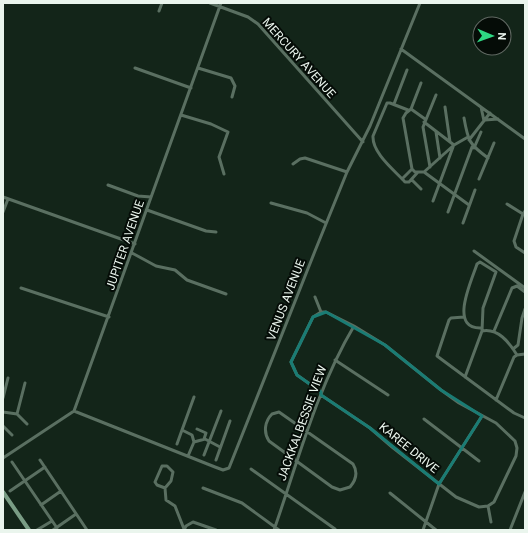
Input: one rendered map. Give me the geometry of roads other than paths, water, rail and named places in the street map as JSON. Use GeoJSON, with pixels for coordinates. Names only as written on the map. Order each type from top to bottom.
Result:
{"type":"FeatureCollection","features":[{"type":"Feature","properties":{"kind":"street"},"geometry":{"type":"LineString","coordinates":[[159,11],[162,3]]}},
{"type":"Feature","properties":{"kind":"street","name":"MERCURY AVENUE"},"geometry":{"type":"LineString","coordinates":[[210,3],[220,5],[248,17],[258,24],[363,142]]}},
{"type":"Feature","properties":{"kind":"street","name":"VENUS AVENUE"},"geometry":{"type":"LineString","coordinates":[[188,456],[223,470],[231,466],[326,223],[347,172],[363,142],[420,3]]}},
{"type":"Feature","properties":{"kind":"street","name":"JUPITER AVENUE"},"geometry":{"type":"LineString","coordinates":[[74,411],[220,5]]}},
{"type":"Feature","properties":{"kind":"street"},"geometry":{"type":"LineString","coordinates":[[401,49],[525,139]]}},
{"type":"Feature","properties":{"kind":"street"},"geometry":{"type":"LineString","coordinates":[[135,68],[191,88]]}},
{"type":"Feature","properties":{"kind":"street"},"geometry":{"type":"LineString","coordinates":[[198,68],[231,78],[235,86],[232,97]]}},
{"type":"Feature","properties":{"kind":"street"},"geometry":{"type":"LineString","coordinates":[[394,104],[407,70]]}},
{"type":"Feature","properties":{"kind":"street"},"geometry":{"type":"LineString","coordinates":[[412,169],[403,120],[404,116],[410,110],[421,83]]}},
{"type":"Feature","properties":{"kind":"street"},"geometry":{"type":"LineString","coordinates":[[430,167],[423,134],[425,121],[436,95]]}},
{"type":"Feature","properties":{"kind":"street"},"geometry":{"type":"LineString","coordinates":[[418,172],[412,180],[407,183],[378,152],[373,140],[386,104],[389,102],[410,110],[453,146]]}},
{"type":"Feature","properties":{"kind":"street"},"geometry":{"type":"LineString","coordinates":[[481,106],[484,120]]}},
{"type":"Feature","properties":{"kind":"street"},"geometry":{"type":"LineString","coordinates":[[445,107],[450,142]]}},
{"type":"Feature","properties":{"kind":"street"},"geometry":{"type":"LineString","coordinates":[[424,172],[453,146],[468,138],[490,113]]}},
{"type":"Feature","properties":{"kind":"street"},"geometry":{"type":"LineString","coordinates":[[181,115],[211,124],[228,132],[219,157],[224,174]]}},
{"type":"Feature","properties":{"kind":"street"},"geometry":{"type":"LineString","coordinates":[[464,118],[468,138],[473,148],[488,158]]}},
{"type":"Feature","properties":{"kind":"street"},"geometry":{"type":"LineString","coordinates":[[484,120],[498,119]]}},
{"type":"Feature","properties":{"kind":"street"},"geometry":{"type":"LineString","coordinates":[[436,132],[440,158]]}},
{"type":"Feature","properties":{"kind":"street"},"geometry":{"type":"LineString","coordinates":[[448,212],[454,194],[481,132]]}},
{"type":"Feature","properties":{"kind":"street"},"geometry":{"type":"LineString","coordinates":[[479,179],[494,143]]}},
{"type":"Feature","properties":{"kind":"street"},"geometry":{"type":"LineString","coordinates":[[434,201],[453,146]]}},
{"type":"Feature","properties":{"kind":"street"},"geometry":{"type":"LineString","coordinates":[[293,164],[300,159],[305,158],[347,172]]}},
{"type":"Feature","properties":{"kind":"street"},"geometry":{"type":"LineString","coordinates":[[402,179],[412,169]]}},
{"type":"Feature","properties":{"kind":"street"},"geometry":{"type":"LineString","coordinates":[[412,169],[418,172],[424,172],[469,205]]}},
{"type":"Feature","properties":{"kind":"street"},"geometry":{"type":"LineString","coordinates":[[412,180],[421,189]]}},
{"type":"Feature","properties":{"kind":"street"},"geometry":{"type":"LineString","coordinates":[[108,185],[138,196],[151,197]]}},
{"type":"Feature","properties":{"kind":"street"},"geometry":{"type":"LineString","coordinates":[[463,223],[475,190]]}},
{"type":"Feature","properties":{"kind":"street"},"geometry":{"type":"LineString","coordinates":[[3,197],[135,244]]}},
{"type":"Feature","properties":{"kind":"street"},"geometry":{"type":"LineString","coordinates":[[3,212],[8,199]]}},
{"type":"Feature","properties":{"kind":"street"},"geometry":{"type":"LineString","coordinates":[[271,203],[306,213],[326,223]]}},
{"type":"Feature","properties":{"kind":"street"},"geometry":{"type":"LineString","coordinates":[[508,204],[524,212],[514,242],[516,246],[525,253]]}},
{"type":"Feature","properties":{"kind":"street"},"geometry":{"type":"LineString","coordinates":[[147,210],[206,231],[216,232]]}},
{"type":"Feature","properties":{"kind":"street"},"geometry":{"type":"LineString","coordinates":[[474,251],[525,288]]}},
{"type":"Feature","properties":{"kind":"street"},"geometry":{"type":"LineString","coordinates":[[132,253],[156,266],[173,270],[187,280],[226,294]]}},
{"type":"Feature","properties":{"kind":"street"},"geometry":{"type":"LineString","coordinates":[[465,377],[482,330],[483,308],[496,272],[483,262],[477,264],[468,291],[464,317],[470,326],[482,330],[494,331],[507,341],[517,355]]}},
{"type":"Feature","properties":{"kind":"street"},"geometry":{"type":"LineString","coordinates":[[494,331],[512,288],[517,286],[525,292]]}},
{"type":"Feature","properties":{"kind":"street"},"geometry":{"type":"LineString","coordinates":[[21,288],[109,317]]}},
{"type":"Feature","properties":{"kind":"street"},"geometry":{"type":"LineString","coordinates":[[315,297],[321,312],[332,314],[385,344],[441,390],[499,426],[511,436],[516,445],[516,456],[494,502],[488,506],[491,522]]}},
{"type":"Feature","properties":{"kind":"street"},"geometry":{"type":"LineString","coordinates":[[513,349],[518,345],[522,318],[525,309]]}},
{"type":"Feature","properties":{"kind":"street","name":"KAREE DRIVE"},"geometry":{"type":"LineString","coordinates":[[321,312],[312,319],[292,362],[297,375],[321,394],[370,428],[460,500],[479,507],[488,506]]}},
{"type":"Feature","properties":{"kind":"street"},"geometry":{"type":"LineString","coordinates":[[464,317],[455,317],[449,320],[436,354],[438,358],[519,417],[525,418]]}},
{"type":"Feature","properties":{"kind":"street","name":"JACKKALBESSIE VIEW"},"geometry":{"type":"LineString","coordinates":[[274,528],[321,394],[335,360],[354,326]]}},
{"type":"Feature","properties":{"kind":"street"},"geometry":{"type":"LineString","coordinates":[[496,400],[513,358],[517,355],[525,354]]}},
{"type":"Feature","properties":{"kind":"street"},"geometry":{"type":"LineString","coordinates":[[335,360],[388,395]]}},
{"type":"Feature","properties":{"kind":"street"},"geometry":{"type":"LineString","coordinates":[[3,398],[4,387],[8,378]]}},
{"type":"Feature","properties":{"kind":"street"},"geometry":{"type":"LineString","coordinates":[[17,414],[25,383]]}},
{"type":"Feature","properties":{"kind":"street"},"geometry":{"type":"LineString","coordinates":[[178,444],[194,397]]}},
{"type":"Feature","properties":{"kind":"street"},"geometry":{"type":"LineString","coordinates":[[3,458],[74,411],[188,456],[194,442],[192,435],[182,430]]}},
{"type":"Feature","properties":{"kind":"street"},"geometry":{"type":"LineString","coordinates":[[204,455],[221,411]]}},
{"type":"Feature","properties":{"kind":"street"},"geometry":{"type":"LineString","coordinates":[[3,412],[17,414],[27,424]]}},
{"type":"Feature","properties":{"kind":"street"},"geometry":{"type":"LineString","coordinates":[[281,413],[308,432],[353,464],[356,469],[355,479],[347,489],[337,490],[269,441],[266,433],[267,423],[272,414],[281,413]]}},
{"type":"Feature","properties":{"kind":"street"},"geometry":{"type":"LineString","coordinates":[[423,530],[439,484],[482,416]]}},
{"type":"Feature","properties":{"kind":"street"},"geometry":{"type":"LineString","coordinates":[[424,419],[479,461]]}},
{"type":"Feature","properties":{"kind":"street"},"geometry":{"type":"LineString","coordinates":[[216,460],[230,421]]}},
{"type":"Feature","properties":{"kind":"street"},"geometry":{"type":"LineString","coordinates":[[3,426],[12,435]]}},
{"type":"Feature","properties":{"kind":"street"},"geometry":{"type":"LineString","coordinates":[[197,429],[206,432],[204,439]]}},
{"type":"Feature","properties":{"kind":"street"},"geometry":{"type":"LineString","coordinates":[[194,442],[204,439],[220,447]]}},
{"type":"Feature","properties":{"kind":"street"},"geometry":{"type":"LineString","coordinates":[[40,460],[87,530]]}},
{"type":"Feature","properties":{"kind":"street"},"geometry":{"type":"LineString","coordinates":[[12,462],[52,521],[55,529],[76,514]]}},
{"type":"Feature","properties":{"kind":"street"},"geometry":{"type":"LineString","coordinates":[[165,488],[156,485],[155,480],[161,467],[167,466],[172,468],[173,474],[165,488],[166,500],[175,506],[184,530],[193,522],[216,530]]}},
{"type":"Feature","properties":{"kind":"street"},"geometry":{"type":"LineString","coordinates":[[10,491],[45,467]]}},
{"type":"Feature","properties":{"kind":"street"},"geometry":{"type":"LineString","coordinates":[[251,469],[335,529]]}},
{"type":"Feature","properties":{"kind":"street"},"geometry":{"type":"LineString","coordinates":[[203,488],[242,502],[274,528],[279,530]]}},
{"type":"Feature","properties":{"kind":"street"},"geometry":{"type":"LineString","coordinates":[[41,505],[61,491]]}},
{"type":"Feature","properties":{"kind":"street"},"geometry":{"type":"LineString","coordinates":[[3,492],[28,530]]}},
{"type":"Feature","properties":{"kind":"street"},"geometry":{"type":"LineString","coordinates":[[510,530],[525,492]]}},
{"type":"Feature","properties":{"kind":"street"},"geometry":{"type":"LineString","coordinates":[[390,493],[436,530]]}},
{"type":"Feature","properties":{"kind":"street"},"geometry":{"type":"LineString","coordinates":[[37,530],[52,521]]}}]}
